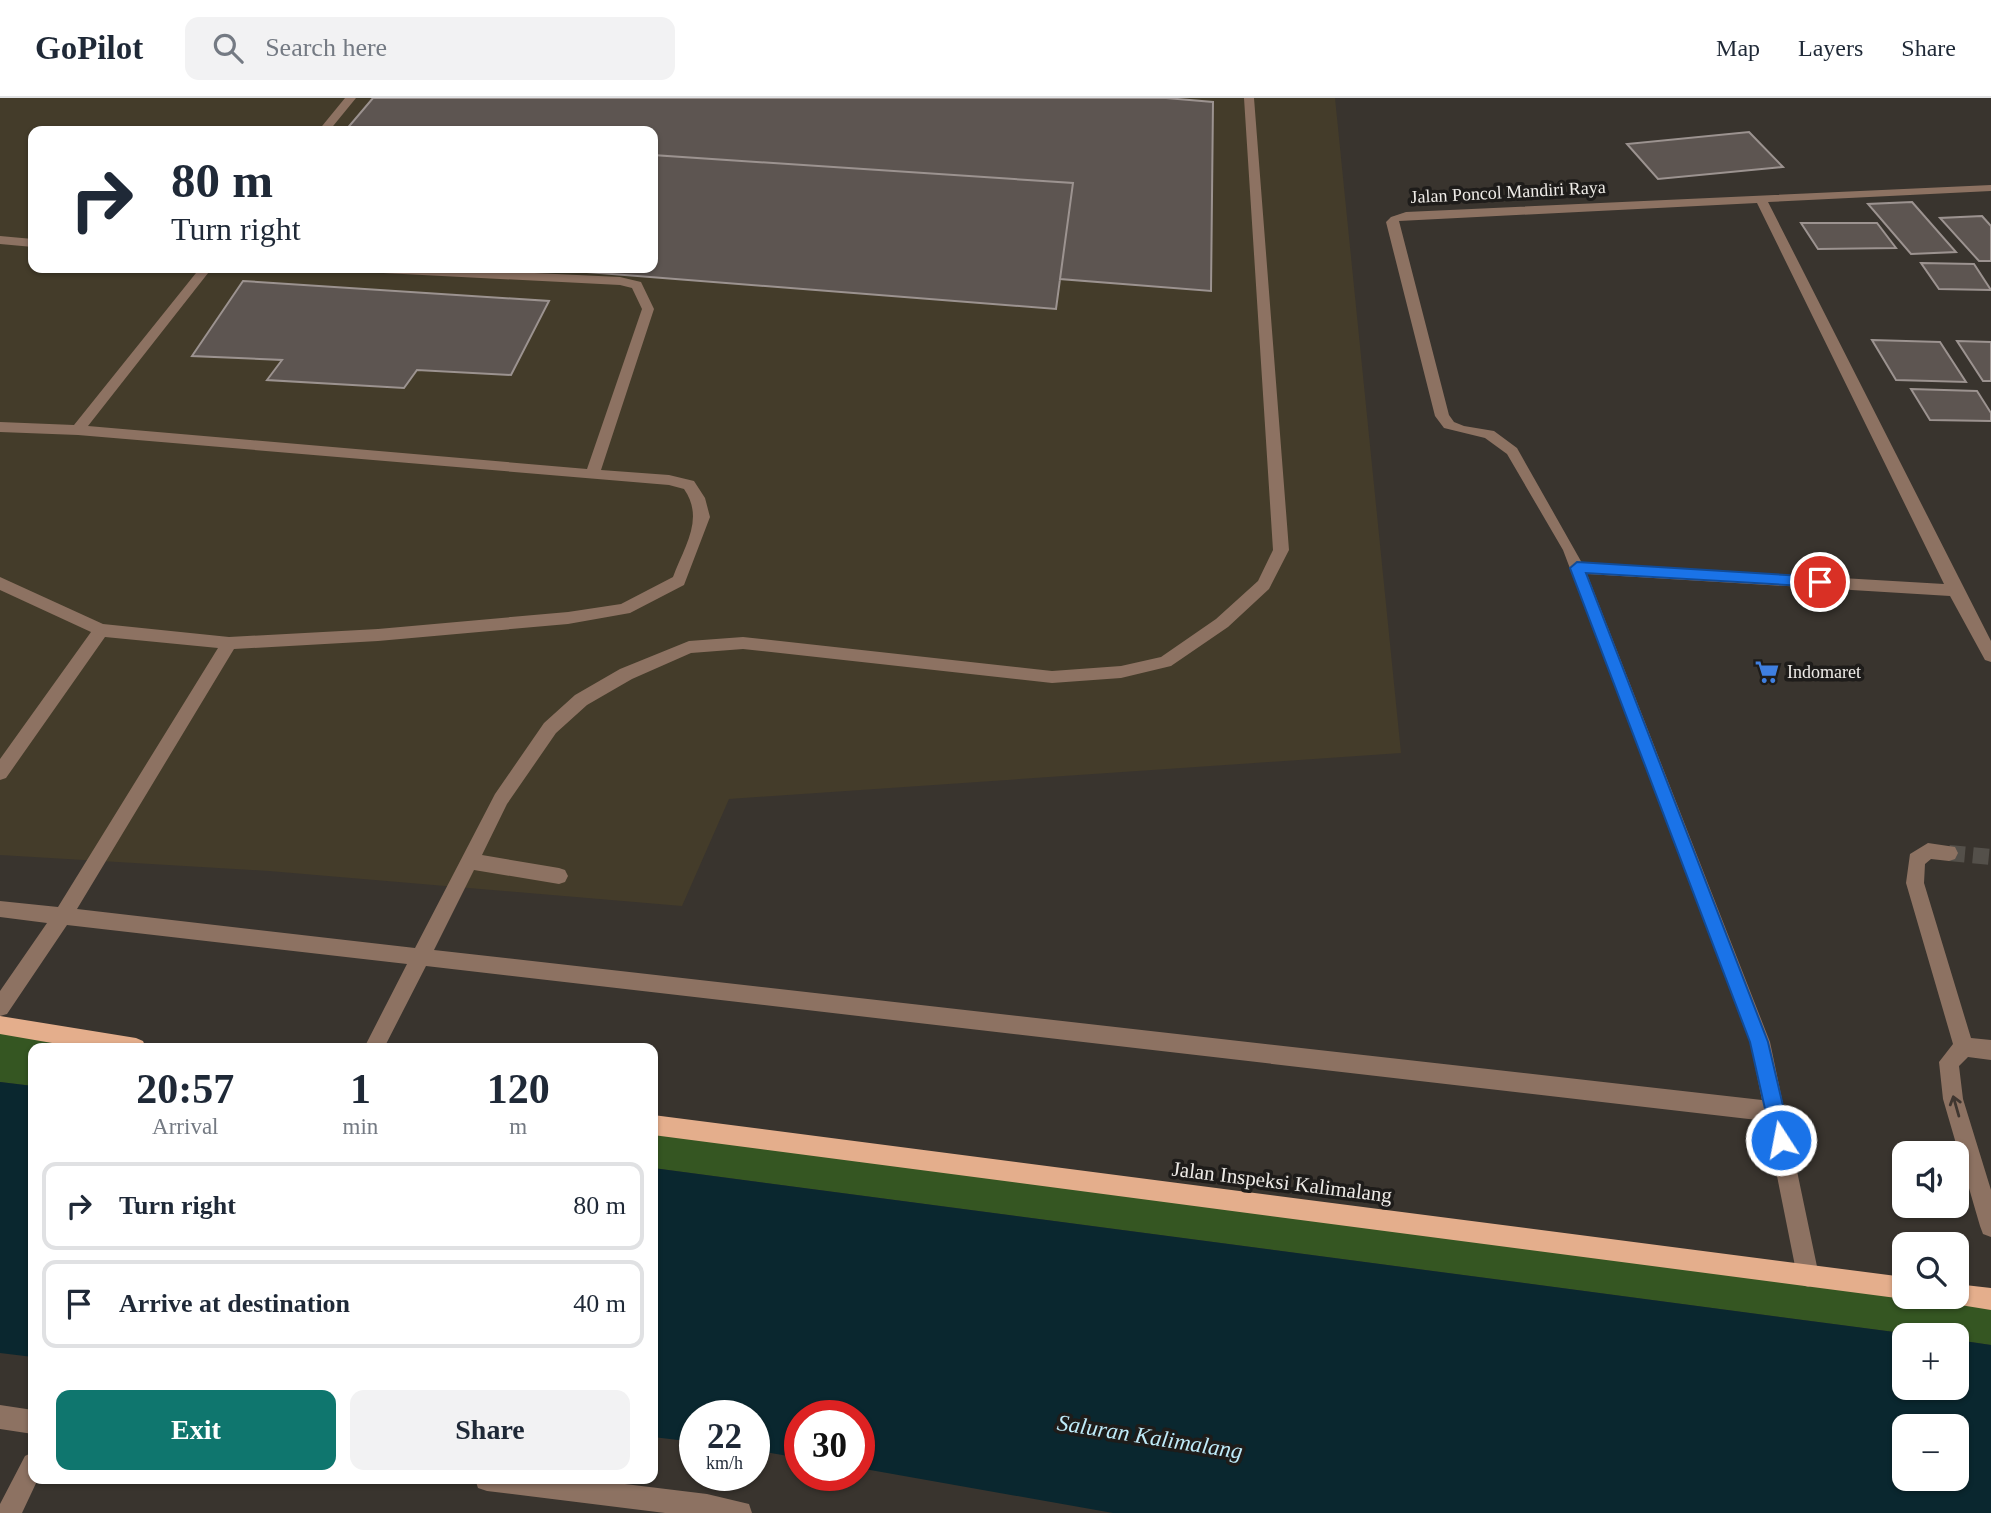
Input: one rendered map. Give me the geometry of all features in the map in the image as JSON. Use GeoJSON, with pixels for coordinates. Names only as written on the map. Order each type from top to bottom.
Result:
{"type":"FeatureCollection","features":[{"type":"Feature","properties":{"kind":"main road"},"geometry":{"type":"LineString","coordinates":[[0,1025],[106,1043]]}},
{"type":"Feature","properties":{"kind":"main road","name":"Jalan Inspeksi Kalimalang"},"geometry":{"type":"LineString","coordinates":[[658,1126],[1892,1286]]}},
{"type":"Feature","properties":{"kind":"main road"},"geometry":{"type":"LineString","coordinates":[[1969,1296],[1991,1299]]}},
{"type":"Feature","properties":{"kind":"street"},"geometry":{"type":"LineString","coordinates":[[327,126],[351,98]]}},
{"type":"Feature","properties":{"kind":"street"},"geometry":{"type":"LineString","coordinates":[[377,1043],[501,799],[550,728],[581,700],[626,674],[689,646],[743,643],[1052,677],[1121,673],[1165,662],[1222,623],[1264,585],[1281,550],[1248,98]]}},
{"type":"Feature","properties":{"kind":"street","name":"Jalan Poncol Mandiri Raya"},"geometry":{"type":"LineString","coordinates":[[1808,1276],[1776,1112],[1759,1042],[1570,550],[1512,451],[1489,434],[1449,425],[1442,416],[1392,222],[1406,216],[1991,188]]}},
{"type":"Feature","properties":{"kind":"street"},"geometry":{"type":"LineString","coordinates":[[1761,200],[1955,590],[1991,656]]}},
{"type":"Feature","properties":{"kind":"street"},"geometry":{"type":"LineString","coordinates":[[0,240],[28,243]]}},
{"type":"Feature","properties":{"kind":"street"},"geometry":{"type":"LineString","coordinates":[[78,430],[202,273]]}},
{"type":"Feature","properties":{"kind":"street"},"geometry":{"type":"LineString","coordinates":[[462,273],[620,281],[637,285],[648,309],[592,474]]}},
{"type":"Feature","properties":{"kind":"street"},"geometry":{"type":"LineString","coordinates":[[0,427],[78,430],[668,480],[689,485],[698,498],[703,517],[679,582],[624,609],[568,618],[378,635],[229,643],[101,631],[0,583]]}},
{"type":"Feature","properties":{"kind":"street"},"geometry":{"type":"LineString","coordinates":[[1577,568],[1955,590]]}},
{"type":"Feature","properties":{"kind":"street"},"geometry":{"type":"LineString","coordinates":[[0,773],[101,631]]}},
{"type":"Feature","properties":{"kind":"street"},"geometry":{"type":"LineString","coordinates":[[0,1007],[63,916],[229,643]]}},
{"type":"Feature","properties":{"kind":"street"},"geometry":{"type":"LineString","coordinates":[[1949,853],[1928,851],[1916,860],[1916,883],[1964,1047]]}},
{"type":"Feature","properties":{"kind":"street"},"geometry":{"type":"LineString","coordinates":[[470,861],[559,876]]}},
{"type":"Feature","properties":{"kind":"street"},"geometry":{"type":"LineString","coordinates":[[0,909],[1776,1112]]}},
{"type":"Feature","properties":{"kind":"street"},"geometry":{"type":"LineString","coordinates":[[1964,1047],[1991,1050]]}},
{"type":"Feature","properties":{"kind":"street"},"geometry":{"type":"LineString","coordinates":[[1964,1047],[1949,1062],[1953,1099],[1991,1226]]}},
{"type":"Feature","properties":{"kind":"street"},"geometry":{"type":"LineString","coordinates":[[0,1417],[28,1421]]}},
{"type":"Feature","properties":{"kind":"street"},"geometry":{"type":"LineString","coordinates":[[9,1513],[28,1474]]}},
{"type":"Feature","properties":{"kind":"street"},"geometry":{"type":"LineString","coordinates":[[528,1484],[706,1506],[740,1513]]}},
{"type":"Feature","properties":{"kind":"shaded area"},"geometry":{"type":"Polygon","coordinates":[[[0,98],[1335,98],[1401,753],[729,799],[682,906],[269,871],[0,855],[0,98]]]}},
{"type":"Feature","properties":{"kind":"green space"},"geometry":{"type":"Polygon","coordinates":[[[0,1025],[106,1043],[28,1043],[28,1085],[0,1082],[0,1025]]]}},
{"type":"Feature","properties":{"kind":"green space"},"geometry":{"type":"Polygon","coordinates":[[[658,1126],[1808,1276],[1892,1294],[1892,1309],[1969,1309],[1969,1298],[1991,1299],[1991,1345],[1969,1342],[1969,1323],[1892,1323],[1892,1332],[658,1169],[658,1126]]]}},
{"type":"Feature","properties":{"kind":"water"},"geometry":{"type":"Polygon","coordinates":[[[0,1082],[28,1085],[28,1356],[0,1353],[0,1082]]]}},
{"type":"Feature","properties":{"kind":"water","name":"Saluran Kalimalang"},"geometry":{"type":"Polygon","coordinates":[[[658,1169],[1892,1332],[1892,1400],[1969,1400],[1969,1342],[1991,1345],[1991,1513],[1113,1513],[875,1471],[875,1400],[784,1400],[784,1455],[770,1453],[770,1400],[679,1400],[679,1440],[658,1438],[658,1169]]]}},
{"type":"Feature","properties":{"kind":"building"},"geometry":{"type":"Polygon","coordinates":[[[373,98],[1166,98],[1213,102],[1211,291],[1060,279],[1073,183],[658,155],[658,126],[349,126],[373,98]]]}},
{"type":"Feature","properties":{"kind":"building"},"geometry":{"type":"Polygon","coordinates":[[[1749,132],[1783,167],[1658,179],[1627,144],[1749,132]]]}},
{"type":"Feature","properties":{"kind":"building"},"geometry":{"type":"Polygon","coordinates":[[[658,155],[1073,183],[1056,309],[599,273],[658,273],[658,155]]]}},
{"type":"Feature","properties":{"kind":"building"},"geometry":{"type":"Polygon","coordinates":[[[1912,202],[1956,252],[1911,254],[1868,204],[1912,202]]]}},
{"type":"Feature","properties":{"kind":"building"},"geometry":{"type":"Polygon","coordinates":[[[1982,216],[1991,226],[1991,261],[1979,261],[1940,218],[1982,216]]]}},
{"type":"Feature","properties":{"kind":"building"},"geometry":{"type":"Polygon","coordinates":[[[1801,223],[1877,223],[1896,248],[1818,249],[1801,223]]]}},
{"type":"Feature","properties":{"kind":"building"},"geometry":{"type":"Polygon","coordinates":[[[1921,263],[1974,264],[1991,290],[1939,289],[1921,263]]]}},
{"type":"Feature","properties":{"kind":"building"},"geometry":{"type":"Polygon","coordinates":[[[243,281],[549,301],[511,375],[417,370],[404,388],[267,380],[282,360],[192,356],[243,281]]]}},
{"type":"Feature","properties":{"kind":"building"},"geometry":{"type":"Polygon","coordinates":[[[1872,340],[1940,342],[1966,382],[1896,380],[1872,340]]]}},
{"type":"Feature","properties":{"kind":"building"},"geometry":{"type":"Polygon","coordinates":[[[1957,341],[1991,342],[1991,381],[1983,381],[1957,341]]]}},
{"type":"Feature","properties":{"kind":"building"},"geometry":{"type":"Polygon","coordinates":[[[1911,389],[1977,391],[1991,413],[1991,421],[1930,420],[1911,389]]]}},
{"type":"Feature","properties":{"kind":"tunnel"},"geometry":{"type":"LineString","coordinates":[[1949,853],[1991,857]]}},
{"type":"Feature","properties":{"kind":"place","name":"Indomaret"},"geometry":{"type":"Point","coordinates":[1767,672]}},
{"type":"Feature","properties":{"kind":"route"},"geometry":{"type":"LineString","coordinates":[[1781,1140],[1759,1042],[1577,568],[1820,582]]}}]}
